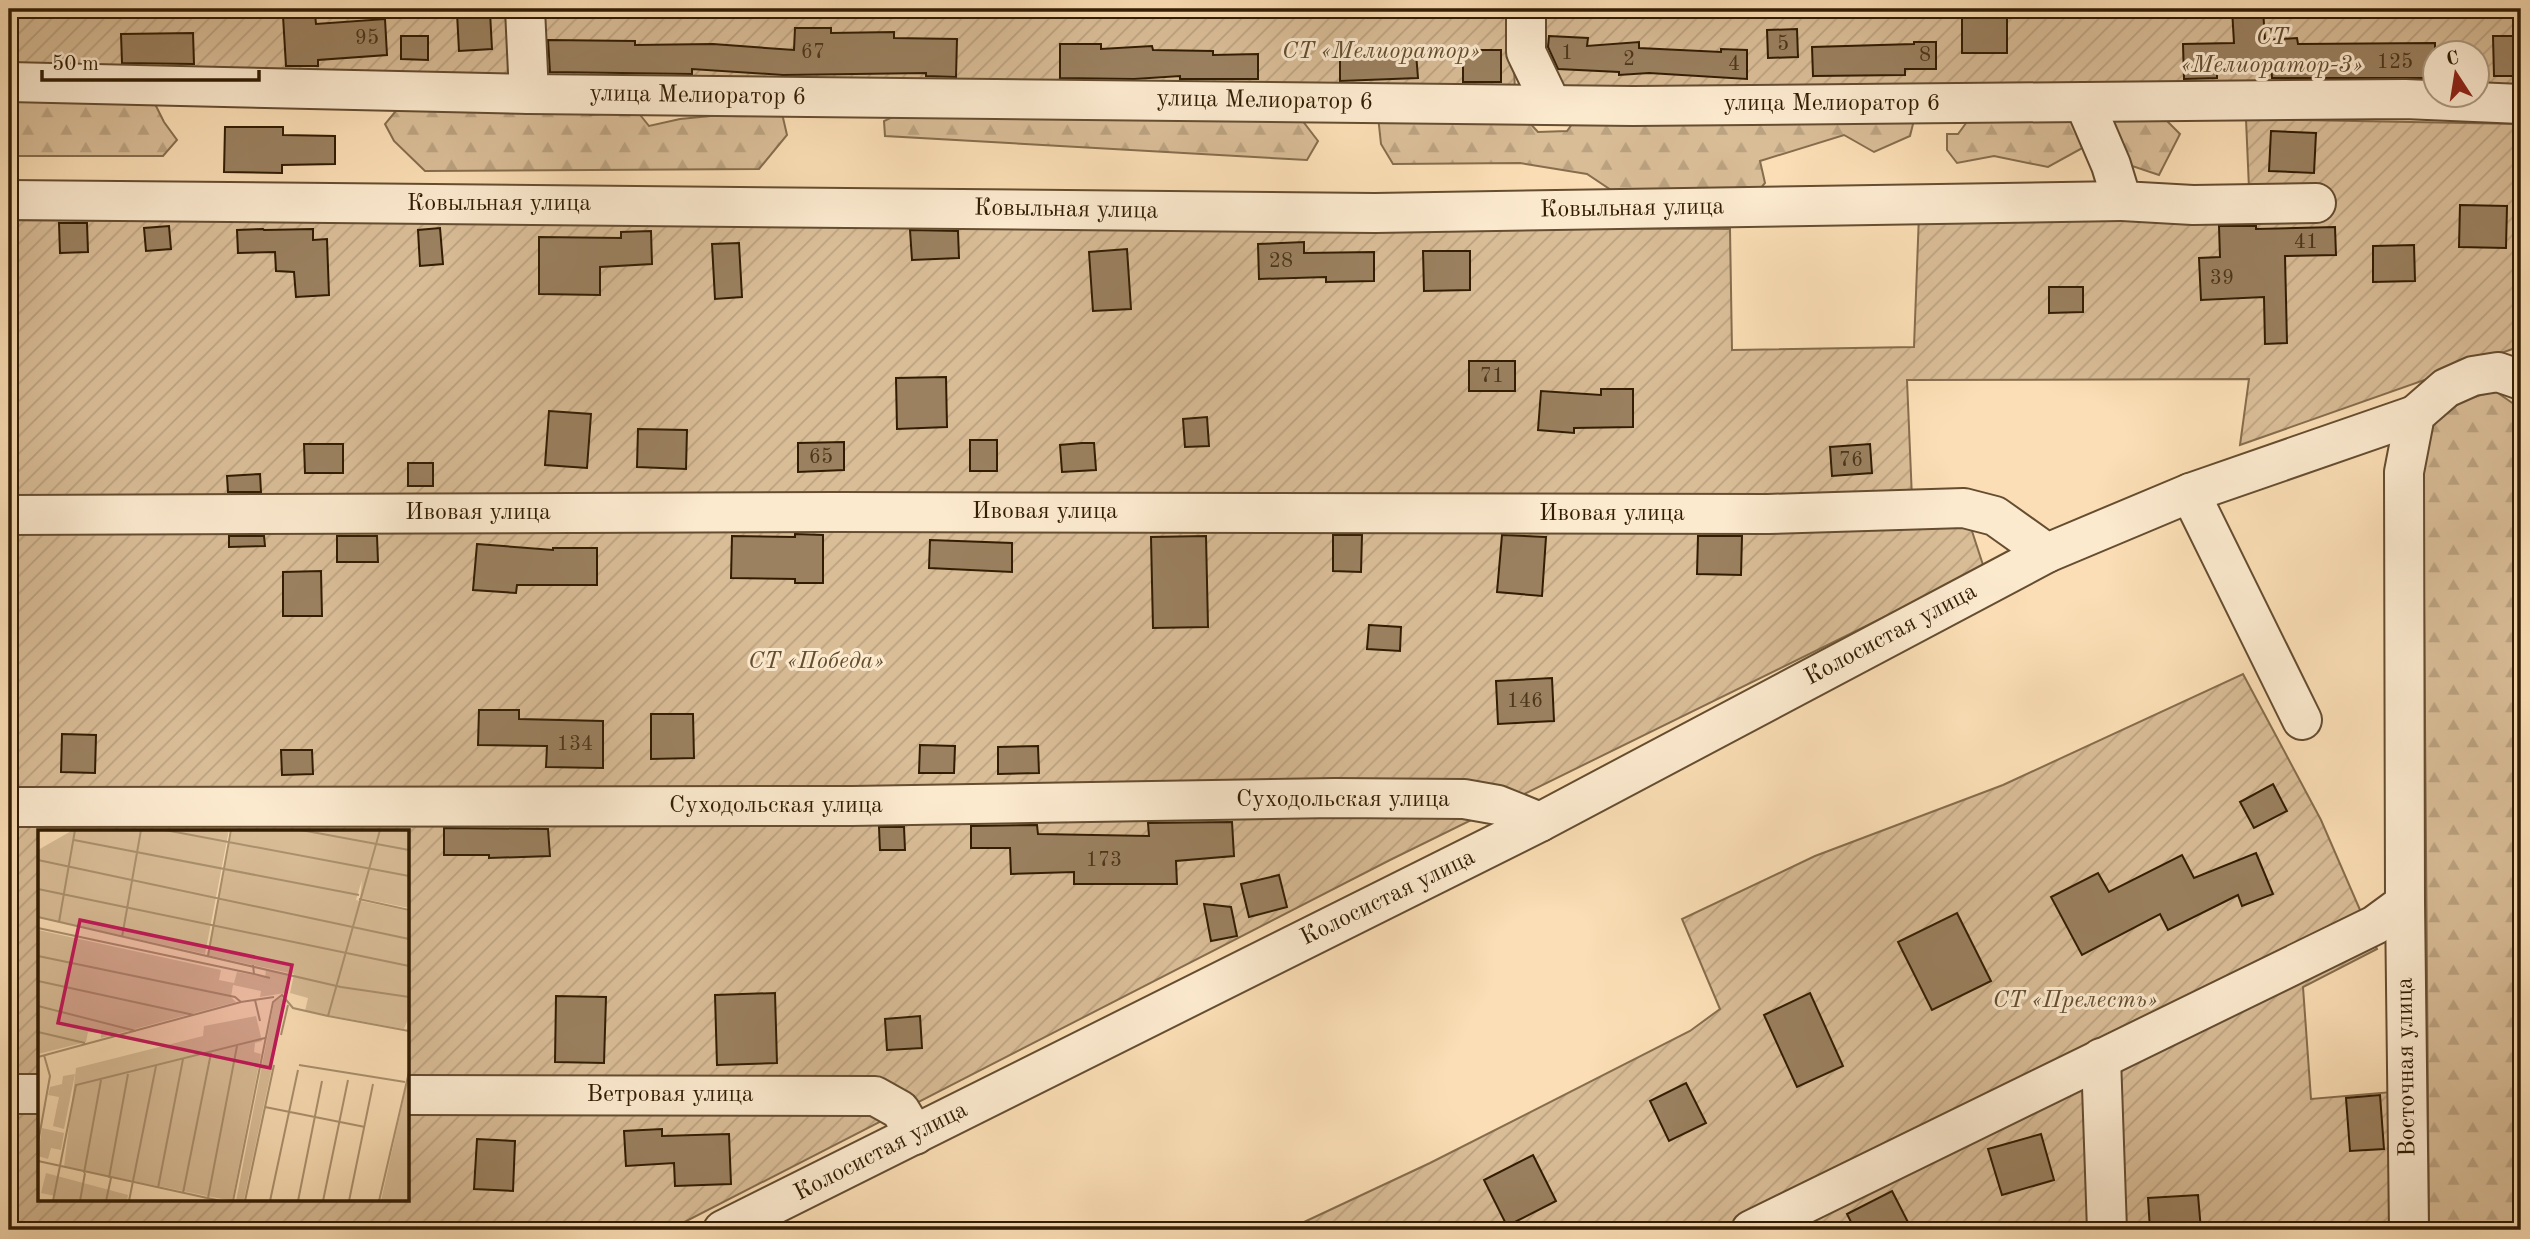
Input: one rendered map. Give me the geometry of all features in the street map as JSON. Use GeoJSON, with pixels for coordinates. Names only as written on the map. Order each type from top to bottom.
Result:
{"type":"FeatureCollection","features":[{"type":"Feature","properties":{"kind":"street"},"geometry":{"type":"LineString","coordinates":[[525,9],[529,94]]}},
{"type":"Feature","properties":{"kind":"street"},"geometry":{"type":"LineString","coordinates":[[1526,9],[1526,52],[1551,104]]}},
{"type":"Feature","properties":{"kind":"street","name":"улица Мелиоратор 6"},"geometry":{"type":"LineString","coordinates":[[9,82],[529,94],[1633,106],[2405,99],[2521,104]]}},
{"type":"Feature","properties":{"kind":"street"},"geometry":{"type":"LineString","coordinates":[[2084,102],[2111,165],[2122,201]]}},
{"type":"Feature","properties":{"kind":"street","name":"Ковыльная улица"},"geometry":{"type":"LineString","coordinates":[[9,200],[1375,213],[2122,201],[2193,205],[2316,203]]}},
{"type":"Feature","properties":{"kind":"street"},"geometry":{"type":"LineString","coordinates":[[2415,415],[2446,388],[2473,376],[2498,372],[2521,380]]}},
{"type":"Feature","properties":{"kind":"street","name":"Колосистая улица"},"geometry":{"type":"LineString","coordinates":[[723,1230],[1540,822],[2057,549],[2190,493],[2415,415]]}},
{"type":"Feature","properties":{"kind":"street","name":"Восточная улица"},"geometry":{"type":"LineString","coordinates":[[2409,1230],[2404,472],[2415,415]]}},
{"type":"Feature","properties":{"kind":"street"},"geometry":{"type":"LineString","coordinates":[[2190,493],[2302,720]]}},
{"type":"Feature","properties":{"kind":"street","name":"Ивовая улица"},"geometry":{"type":"LineString","coordinates":[[9,515],[822,512],[1768,514],[1964,508],[1995,516],[2057,549]]}},
{"type":"Feature","properties":{"kind":"street","name":"Суходольская улица"},"geometry":{"type":"LineString","coordinates":[[9,807],[852,806],[1335,798],[1451,799],[1498,805],[1540,822]]}},
{"type":"Feature","properties":{"kind":"street"},"geometry":{"type":"LineString","coordinates":[[1751,1230],[1818,1214],[2101,1058],[2375,925],[2405,903]]}},
{"type":"Feature","properties":{"kind":"street"},"geometry":{"type":"LineString","coordinates":[[2101,1058],[2107,1230]]}},
{"type":"Feature","properties":{"kind":"street"},"geometry":{"type":"LineString","coordinates":[[9,1094],[38,1094]]}},
{"type":"Feature","properties":{"kind":"street","name":"Ветровая улица"},"geometry":{"type":"LineString","coordinates":[[410,1095],[874,1096],[900,1110],[915,1135]]}},
{"type":"Feature","properties":{"kind":"green space","name":"СТ «Мелиоратор»"},"geometry":{"type":"Polygon","coordinates":[[[9,9],[1512,9],[1515,93],[9,76],[9,9]]]}},
{"type":"Feature","properties":{"kind":"green space","name":"СТ «Мелиоратор-3»"},"geometry":{"type":"Polygon","coordinates":[[[1537,9],[2521,9],[2521,98],[2492,98],[2492,38],[2422,38],[2422,98],[1537,94],[1537,9]]]}},
{"type":"Feature","properties":{"kind":"green space"},"geometry":{"type":"Polygon","coordinates":[[[9,95],[151,96],[177,140],[163,156],[9,156],[9,95]]]}},
{"type":"Feature","properties":{"kind":"green space"},"geometry":{"type":"Polygon","coordinates":[[[404,101],[579,105],[590,115],[637,111],[649,126],[680,119],[781,109],[787,135],[759,169],[425,171],[394,141],[385,124],[404,101]]]}},
{"type":"Feature","properties":{"kind":"green space"},"geometry":{"type":"Polygon","coordinates":[[[905,111],[1295,111],[1318,141],[1307,160],[885,136],[884,121],[905,111]]]}},
{"type":"Feature","properties":{"kind":"green space"},"geometry":{"type":"Polygon","coordinates":[[[1581,112],[1914,120],[1910,136],[1874,152],[1844,135],[1760,161],[1765,183],[1755,195],[1626,200],[1587,174],[1520,163],[1393,164],[1381,144],[1378,116],[1527,120],[1538,132],[1567,131],[1581,112]]]}},
{"type":"Feature","properties":{"kind":"green space"},"geometry":{"type":"Polygon","coordinates":[[[2159,113],[2180,134],[2159,175],[2132,166],[2110,119],[2159,113]]]}},
{"type":"Feature","properties":{"kind":"green space"},"geometry":{"type":"Polygon","coordinates":[[[1972,115],[2071,115],[2086,146],[2048,167],[1994,156],[1957,163],[1947,150],[1947,134],[1958,134],[1972,115]]]}},
{"type":"Feature","properties":{"kind":"green space","name":"СТ «Победа»"},"geometry":{"type":"Polygon","coordinates":[[[2246,119],[2521,124],[2521,346],[2240,445],[2249,379],[1907,380],[1913,522],[1969,522],[1984,568],[1390,860],[669,1230],[9,1230],[9,220],[1730,229],[1732,350],[1914,347],[1919,214],[2250,212],[2246,119]]]}},
{"type":"Feature","properties":{"kind":"green space"},"geometry":{"type":"Polygon","coordinates":[[[2495,391],[2521,409],[2521,1230],[2429,1230],[2423,470],[2426,431],[2463,400],[2495,391]]]}},
{"type":"Feature","properties":{"kind":"green space","name":"СТ «Прелесть»"},"geometry":{"type":"Polygon","coordinates":[[[2243,674],[2321,820],[2377,949],[2303,987],[2311,1099],[2392,1092],[2394,1230],[1287,1230],[1430,1163],[1690,1031],[1720,1009],[1682,919],[1815,856],[2003,785],[2243,674]]]}},
{"type":"Feature","properties":{"kind":"building"},"geometry":{"type":"Polygon","coordinates":[[[1962,9],[2007,9],[2007,53],[1962,53],[1962,9]]]}},
{"type":"Feature","properties":{"kind":"building"},"geometry":{"type":"Polygon","coordinates":[[[2232,9],[2263,9],[2265,40],[2297,38],[2298,44],[2422,43],[2422,78],[2272,78],[2271,63],[2217,66],[2217,78],[2184,79],[2183,44],[2234,43],[2232,9]]]}},
{"type":"Feature","properties":{"kind":"building"},"geometry":{"type":"Polygon","coordinates":[[[490,12],[492,49],[459,51],[457,13],[490,12]]]}},
{"type":"Feature","properties":{"kind":"building"},"geometry":{"type":"Polygon","coordinates":[[[315,14],[316,24],[385,19],[387,55],[318,60],[318,66],[286,66],[283,16],[315,14]]]}},
{"type":"Feature","properties":{"kind":"building"},"geometry":{"type":"Polygon","coordinates":[[[795,28],[831,28],[831,33],[894,32],[894,38],[957,39],[956,77],[926,76],[926,73],[783,75],[692,69],[692,74],[550,72],[548,40],[635,41],[635,45],[713,44],[794,50],[795,28]]]}},
{"type":"Feature","properties":{"kind":"building"},"geometry":{"type":"Polygon","coordinates":[[[1797,29],[1798,57],[1768,58],[1767,30],[1797,29]]]}},
{"type":"Feature","properties":{"kind":"building"},"geometry":{"type":"Polygon","coordinates":[[[193,33],[194,64],[122,63],[121,34],[193,33]]]}},
{"type":"Feature","properties":{"kind":"building"},"geometry":{"type":"Polygon","coordinates":[[[401,36],[428,36],[428,60],[401,59],[401,36]]]}},
{"type":"Feature","properties":{"kind":"building"},"geometry":{"type":"Polygon","coordinates":[[[1549,36],[1588,38],[1587,46],[1639,42],[1639,48],[1721,52],[1721,49],[1747,50],[1747,79],[1649,73],[1619,75],[1619,72],[1558,69],[1548,47],[1549,36]]]}},
{"type":"Feature","properties":{"kind":"building"},"geometry":{"type":"Polygon","coordinates":[[[2493,36],[2521,36],[2521,76],[2494,76],[2493,36]]]}},
{"type":"Feature","properties":{"kind":"building"},"geometry":{"type":"Polygon","coordinates":[[[1936,42],[1936,69],[1905,69],[1905,75],[1813,76],[1812,47],[1936,42]]]}},
{"type":"Feature","properties":{"kind":"building"},"geometry":{"type":"Polygon","coordinates":[[[1060,44],[1101,44],[1101,49],[1152,46],[1153,50],[1213,51],[1213,55],[1258,54],[1258,79],[1180,79],[1180,76],[1134,79],[1060,78],[1060,44]]]}},
{"type":"Feature","properties":{"kind":"building"},"geometry":{"type":"Polygon","coordinates":[[[1340,48],[1370,48],[1370,56],[1416,53],[1418,78],[1340,81],[1340,48]]]}},
{"type":"Feature","properties":{"kind":"building"},"geometry":{"type":"Polygon","coordinates":[[[1463,50],[1501,50],[1501,82],[1463,82],[1463,50]]]}},
{"type":"Feature","properties":{"kind":"building"},"geometry":{"type":"Polygon","coordinates":[[[225,127],[283,127],[283,135],[335,136],[335,164],[282,165],[282,173],[224,172],[225,127]]]}},
{"type":"Feature","properties":{"kind":"building"},"geometry":{"type":"Polygon","coordinates":[[[2271,131],[2316,133],[2314,173],[2269,171],[2271,131]]]}},
{"type":"Feature","properties":{"kind":"building"},"geometry":{"type":"Polygon","coordinates":[[[2460,205],[2507,206],[2506,248],[2459,247],[2460,205]]]}},
{"type":"Feature","properties":{"kind":"building"},"geometry":{"type":"Polygon","coordinates":[[[59,223],[87,223],[88,252],[60,253],[59,223]]]}},
{"type":"Feature","properties":{"kind":"building"},"geometry":{"type":"Polygon","coordinates":[[[169,226],[171,249],[146,251],[144,228],[169,226]]]}},
{"type":"Feature","properties":{"kind":"building"},"geometry":{"type":"Polygon","coordinates":[[[2219,226],[2256,226],[2256,229],[2335,227],[2336,255],[2285,256],[2287,343],[2265,344],[2264,297],[2201,300],[2199,258],[2220,257],[2219,226]]]}},
{"type":"Feature","properties":{"kind":"building"},"geometry":{"type":"Polygon","coordinates":[[[440,228],[443,264],[420,266],[418,230],[440,228]]]}},
{"type":"Feature","properties":{"kind":"building"},"geometry":{"type":"Polygon","coordinates":[[[313,229],[313,240],[327,239],[329,295],[296,297],[294,272],[276,271],[275,252],[238,253],[237,230],[313,229]]]}},
{"type":"Feature","properties":{"kind":"building"},"geometry":{"type":"Polygon","coordinates":[[[910,230],[958,231],[959,258],[912,260],[910,230]]]}},
{"type":"Feature","properties":{"kind":"building"},"geometry":{"type":"Polygon","coordinates":[[[651,231],[652,264],[600,267],[600,295],[539,294],[539,237],[621,238],[621,232],[651,231]]]}},
{"type":"Feature","properties":{"kind":"building"},"geometry":{"type":"Polygon","coordinates":[[[1304,242],[1304,253],[1374,252],[1374,281],[1326,282],[1326,277],[1259,279],[1258,244],[1304,242]]]}},
{"type":"Feature","properties":{"kind":"building"},"geometry":{"type":"Polygon","coordinates":[[[739,243],[742,297],[715,299],[712,244],[739,243]]]}},
{"type":"Feature","properties":{"kind":"building"},"geometry":{"type":"Polygon","coordinates":[[[2414,245],[2415,281],[2373,282],[2373,246],[2414,245]]]}},
{"type":"Feature","properties":{"kind":"building"},"geometry":{"type":"Polygon","coordinates":[[[1127,249],[1131,309],[1093,311],[1089,252],[1127,249]]]}},
{"type":"Feature","properties":{"kind":"building"},"geometry":{"type":"Polygon","coordinates":[[[1423,251],[1470,251],[1470,290],[1424,291],[1423,251]]]}},
{"type":"Feature","properties":{"kind":"building"},"geometry":{"type":"Polygon","coordinates":[[[2049,287],[2083,287],[2083,312],[2049,313],[2049,287]]]}},
{"type":"Feature","properties":{"kind":"building"},"geometry":{"type":"Polygon","coordinates":[[[1469,361],[1515,361],[1515,391],[1469,391],[1469,361]]]}},
{"type":"Feature","properties":{"kind":"building"},"geometry":{"type":"Polygon","coordinates":[[[946,377],[947,427],[897,429],[896,378],[946,377]]]}},
{"type":"Feature","properties":{"kind":"building"},"geometry":{"type":"Polygon","coordinates":[[[1601,389],[1633,389],[1633,427],[1574,428],[1574,433],[1538,430],[1541,391],[1601,395],[1601,389]]]}},
{"type":"Feature","properties":{"kind":"building"},"geometry":{"type":"Polygon","coordinates":[[[549,411],[591,414],[587,468],[545,465],[549,411]]]}},
{"type":"Feature","properties":{"kind":"building"},"geometry":{"type":"Polygon","coordinates":[[[1207,417],[1209,446],[1185,447],[1183,419],[1207,417]]]}},
{"type":"Feature","properties":{"kind":"building"},"geometry":{"type":"Polygon","coordinates":[[[638,429],[687,430],[686,469],[637,467],[638,429]]]}},
{"type":"Feature","properties":{"kind":"building"},"geometry":{"type":"Polygon","coordinates":[[[970,440],[997,440],[997,471],[970,471],[970,440]]]}},
{"type":"Feature","properties":{"kind":"building"},"geometry":{"type":"Polygon","coordinates":[[[844,442],[844,470],[798,472],[798,443],[844,442]]]}},
{"type":"Feature","properties":{"kind":"building"},"geometry":{"type":"Polygon","coordinates":[[[1094,443],[1096,470],[1062,472],[1060,445],[1094,443]]]}},
{"type":"Feature","properties":{"kind":"building"},"geometry":{"type":"Polygon","coordinates":[[[304,444],[343,444],[343,473],[305,473],[304,444]]]}},
{"type":"Feature","properties":{"kind":"building"},"geometry":{"type":"Polygon","coordinates":[[[1870,444],[1872,473],[1832,476],[1830,447],[1870,444]]]}},
{"type":"Feature","properties":{"kind":"building"},"geometry":{"type":"Polygon","coordinates":[[[408,463],[433,463],[433,486],[408,486],[408,463]]]}},
{"type":"Feature","properties":{"kind":"building"},"geometry":{"type":"Polygon","coordinates":[[[260,474],[261,492],[228,492],[227,476],[260,474]]]}},
{"type":"Feature","properties":{"kind":"building"},"geometry":{"type":"Polygon","coordinates":[[[795,534],[823,535],[823,583],[795,583],[795,579],[731,578],[732,536],[795,537],[795,534]]]}},
{"type":"Feature","properties":{"kind":"building"},"geometry":{"type":"Polygon","coordinates":[[[1333,535],[1362,535],[1361,572],[1333,571],[1333,535]]]}},
{"type":"Feature","properties":{"kind":"building"},"geometry":{"type":"Polygon","coordinates":[[[1502,535],[1546,537],[1542,596],[1497,592],[1502,535]]]}},
{"type":"Feature","properties":{"kind":"building"},"geometry":{"type":"Polygon","coordinates":[[[229,536],[264,536],[265,546],[229,547],[229,536]]]}},
{"type":"Feature","properties":{"kind":"building"},"geometry":{"type":"Polygon","coordinates":[[[337,536],[377,536],[378,562],[337,562],[337,536]]]}},
{"type":"Feature","properties":{"kind":"building"},"geometry":{"type":"Polygon","coordinates":[[[1206,536],[1208,627],[1153,628],[1151,537],[1206,536]]]}},
{"type":"Feature","properties":{"kind":"building"},"geometry":{"type":"Polygon","coordinates":[[[1698,536],[1742,536],[1741,575],[1697,574],[1698,536]]]}},
{"type":"Feature","properties":{"kind":"building"},"geometry":{"type":"Polygon","coordinates":[[[930,540],[1012,543],[1012,572],[929,568],[930,540]]]}},
{"type":"Feature","properties":{"kind":"building"},"geometry":{"type":"Polygon","coordinates":[[[477,544],[553,550],[597,548],[597,585],[517,585],[516,593],[473,590],[477,544]]]}},
{"type":"Feature","properties":{"kind":"building"},"geometry":{"type":"Polygon","coordinates":[[[321,571],[322,616],[283,616],[283,572],[321,571]]]}},
{"type":"Feature","properties":{"kind":"building"},"geometry":{"type":"Polygon","coordinates":[[[1369,625],[1401,627],[1400,651],[1367,649],[1369,625]]]}},
{"type":"Feature","properties":{"kind":"building"},"geometry":{"type":"Polygon","coordinates":[[[1552,678],[1554,721],[1498,724],[1496,681],[1552,678]]]}},
{"type":"Feature","properties":{"kind":"building"},"geometry":{"type":"Polygon","coordinates":[[[479,710],[519,710],[519,719],[603,721],[603,768],[546,767],[547,746],[478,745],[479,710]]]}},
{"type":"Feature","properties":{"kind":"building"},"geometry":{"type":"Polygon","coordinates":[[[651,714],[693,714],[694,758],[651,759],[651,714]]]}},
{"type":"Feature","properties":{"kind":"building"},"geometry":{"type":"Polygon","coordinates":[[[62,734],[96,735],[95,773],[61,772],[62,734]]]}},
{"type":"Feature","properties":{"kind":"building"},"geometry":{"type":"Polygon","coordinates":[[[920,745],[955,746],[954,773],[919,773],[920,745]]]}},
{"type":"Feature","properties":{"kind":"building"},"geometry":{"type":"Polygon","coordinates":[[[1038,746],[1039,773],[998,774],[998,747],[1038,746]]]}},
{"type":"Feature","properties":{"kind":"building"},"geometry":{"type":"Polygon","coordinates":[[[281,750],[312,750],[313,774],[282,775],[281,750]]]}},
{"type":"Feature","properties":{"kind":"building"},"geometry":{"type":"Polygon","coordinates":[[[2273,784],[2287,811],[2254,828],[2240,802],[2273,784]]]}},
{"type":"Feature","properties":{"kind":"building"},"geometry":{"type":"Polygon","coordinates":[[[1232,822],[1234,856],[1176,861],[1177,884],[1074,884],[1074,872],[1011,874],[1010,848],[971,848],[971,826],[1037,825],[1038,834],[1149,836],[1148,823],[1232,822]]]}},
{"type":"Feature","properties":{"kind":"building"},"geometry":{"type":"Polygon","coordinates":[[[879,827],[904,827],[905,850],[880,850],[879,827]]]}},
{"type":"Feature","properties":{"kind":"building"},"geometry":{"type":"Polygon","coordinates":[[[444,828],[548,829],[550,856],[489,858],[489,855],[444,855],[444,828]]]}},
{"type":"Feature","properties":{"kind":"building"},"geometry":{"type":"Polygon","coordinates":[[[2256,853],[2273,894],[2242,906],[2238,895],[2168,930],[2160,914],[2082,955],[2051,897],[2098,873],[2109,892],[2182,855],[2194,878],[2256,853]]]}},
{"type":"Feature","properties":{"kind":"building"},"geometry":{"type":"Polygon","coordinates":[[[1279,875],[1287,907],[1249,917],[1241,884],[1279,875]]]}},
{"type":"Feature","properties":{"kind":"building"},"geometry":{"type":"Polygon","coordinates":[[[1204,904],[1231,907],[1237,936],[1211,941],[1204,904]]]}},
{"type":"Feature","properties":{"kind":"building"},"geometry":{"type":"Polygon","coordinates":[[[1957,913],[1991,981],[1932,1010],[1898,942],[1957,913]]]}},
{"type":"Feature","properties":{"kind":"building"},"geometry":{"type":"Polygon","coordinates":[[[775,993],[777,1063],[717,1065],[715,995],[775,993]]]}},
{"type":"Feature","properties":{"kind":"building"},"geometry":{"type":"Polygon","coordinates":[[[1810,993],[1843,1066],[1797,1087],[1764,1015],[1810,993]]]}},
{"type":"Feature","properties":{"kind":"building"},"geometry":{"type":"Polygon","coordinates":[[[556,996],[606,997],[604,1063],[555,1062],[556,996]]]}},
{"type":"Feature","properties":{"kind":"building"},"geometry":{"type":"Polygon","coordinates":[[[920,1016],[922,1048],[887,1050],[885,1019],[920,1016]]]}},
{"type":"Feature","properties":{"kind":"building"},"geometry":{"type":"Polygon","coordinates":[[[1686,1083],[1706,1123],[1669,1141],[1650,1101],[1686,1083]]]}},
{"type":"Feature","properties":{"kind":"building"},"geometry":{"type":"Polygon","coordinates":[[[2380,1095],[2384,1149],[2350,1151],[2346,1098],[2380,1095]]]}},
{"type":"Feature","properties":{"kind":"building"},"geometry":{"type":"Polygon","coordinates":[[[662,1129],[662,1136],[729,1134],[731,1184],[675,1186],[674,1163],[626,1166],[624,1131],[662,1129]]]}},
{"type":"Feature","properties":{"kind":"building"},"geometry":{"type":"Polygon","coordinates":[[[2041,1134],[2054,1180],[2002,1195],[1988,1149],[2041,1134]]]}},
{"type":"Feature","properties":{"kind":"building"},"geometry":{"type":"Polygon","coordinates":[[[477,1139],[515,1141],[513,1191],[474,1189],[477,1139]]]}},
{"type":"Feature","properties":{"kind":"building"},"geometry":{"type":"Polygon","coordinates":[[[1533,1155],[1556,1201],[1507,1226],[1484,1180],[1533,1155]]]}},
{"type":"Feature","properties":{"kind":"building"},"geometry":{"type":"Polygon","coordinates":[[[1892,1191],[1912,1230],[1855,1230],[1847,1214],[1892,1191]]]}},
{"type":"Feature","properties":{"kind":"building"},"geometry":{"type":"Polygon","coordinates":[[[2198,1195],[2201,1230],[2150,1230],[2148,1198],[2198,1195]]]}}]}
